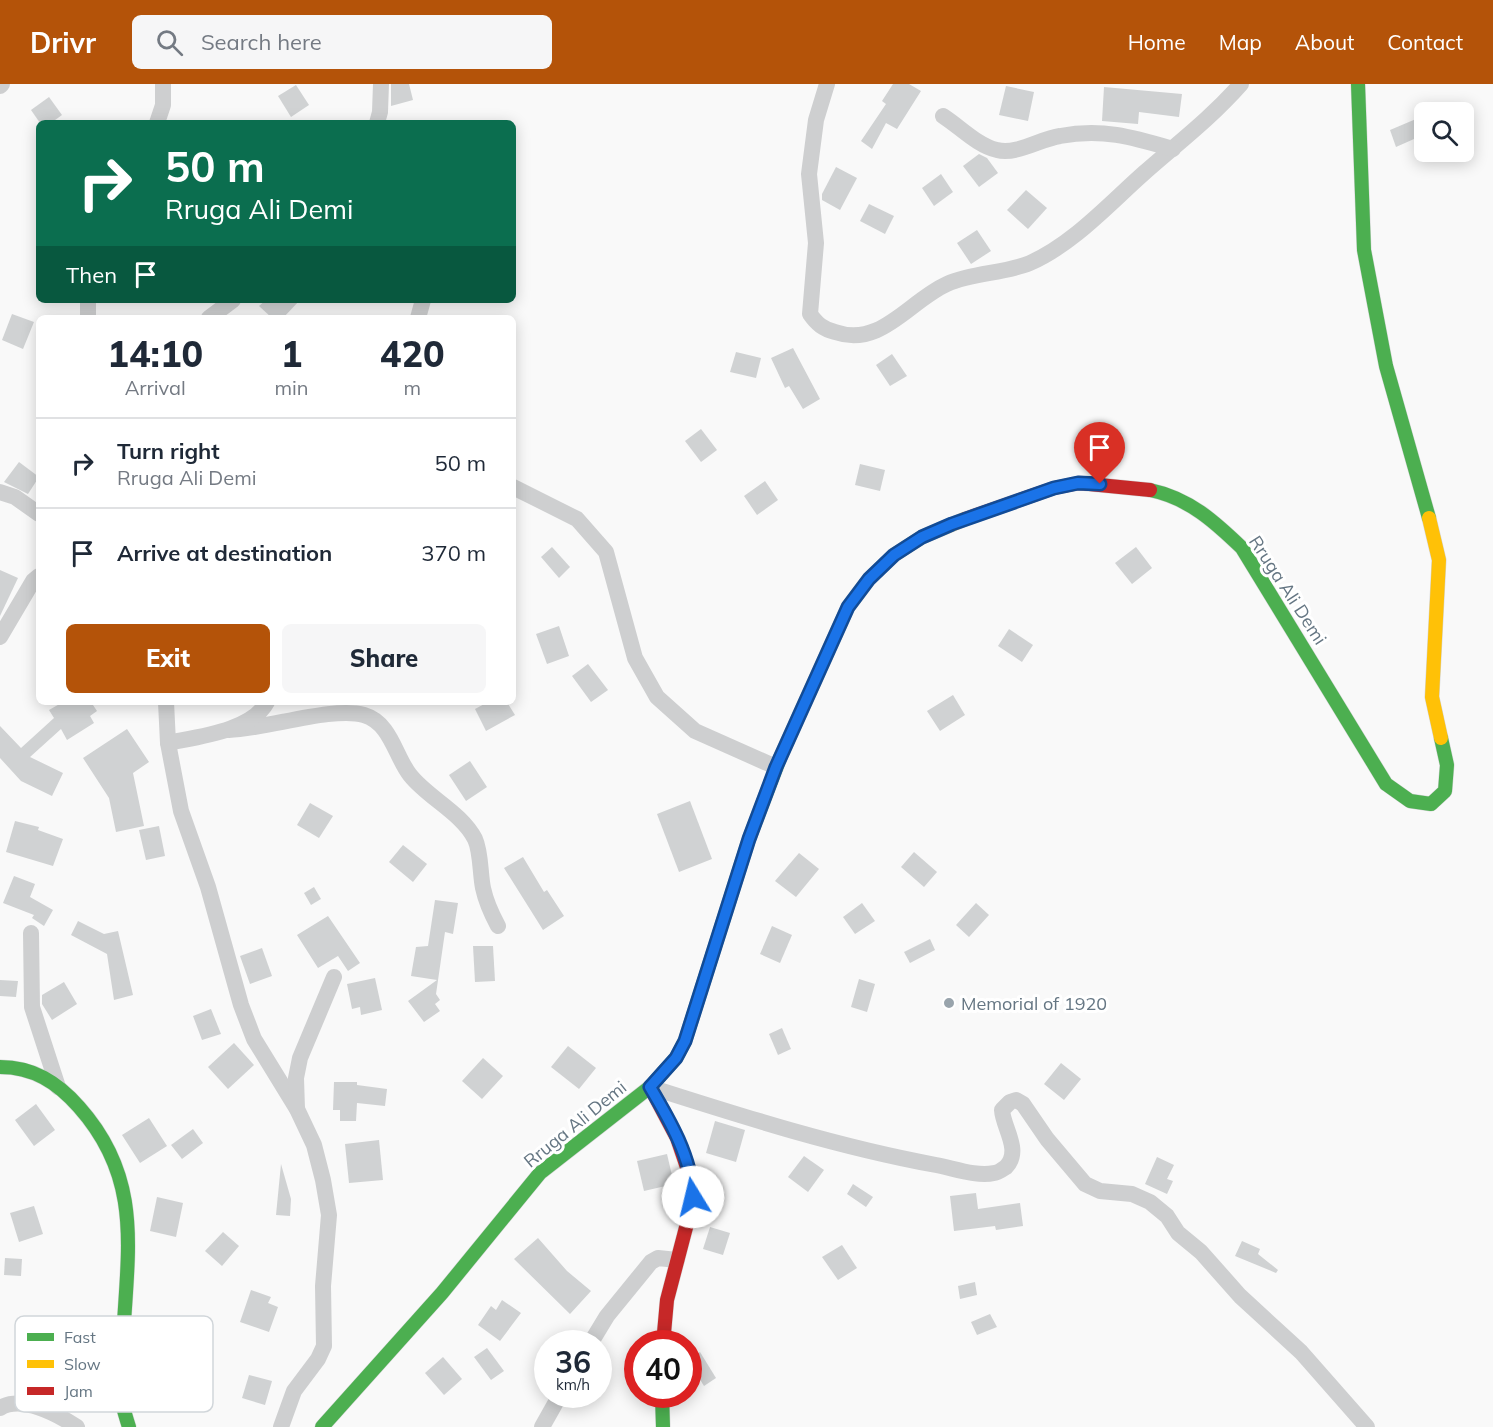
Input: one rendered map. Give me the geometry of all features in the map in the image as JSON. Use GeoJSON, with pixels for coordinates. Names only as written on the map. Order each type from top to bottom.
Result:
{"type":"FeatureCollection","features":[{"type":"Feature","properties":{"kind":"main road","name":"Rruga Ali Demi"},"geometry":{"type":"LineString","coordinates":[[322,1427],[442,1293],[540,1173],[650,1087],[676,1058],[685,1041],[749,839],[776,767],[848,607],[869,579],[894,555],[922,537],[986,511],[1054,488],[1078,483],[1169,494],[1209,516],[1242,548],[1386,784],[1410,801],[1431,804],[1445,792],[1447,765],[1432,697],[1439,560],[1421,482],[1386,366],[1368,277],[1364,250],[1358,84]]}},
{"type":"Feature","properties":{"kind":"main road"},"geometry":{"type":"LineString","coordinates":[[0,1067],[21,1066],[40,1074],[58,1087],[78,1105],[107,1145],[125,1193],[129,1221],[124,1316]]}},
{"type":"Feature","properties":{"kind":"main road"},"geometry":{"type":"LineString","coordinates":[[650,1087],[673,1130],[693,1182],[689,1216],[667,1300],[664,1330]]}},
{"type":"Feature","properties":{"kind":"main road"},"geometry":{"type":"LineString","coordinates":[[663,1408],[663,1427]]}},
{"type":"Feature","properties":{"kind":"main road"},"geometry":{"type":"LineString","coordinates":[[125,1412],[129,1427]]}},
{"type":"Feature","properties":{"kind":"street"},"geometry":{"type":"LineString","coordinates":[[157,120],[163,105],[163,84]]}},
{"type":"Feature","properties":{"kind":"street"},"geometry":{"type":"LineString","coordinates":[[378,120],[381,84]]}},
{"type":"Feature","properties":{"kind":"street"},"geometry":{"type":"LineString","coordinates":[[827,84],[816,120],[809,174],[816,243],[810,314],[825,329],[842,335],[861,335],[880,329],[947,284],[1028,264],[1044,256],[1088,223],[1201,127],[1241,84]]}},
{"type":"Feature","properties":{"kind":"street"},"geometry":{"type":"LineString","coordinates":[[943,116],[988,147],[1000,151],[1014,150],[1058,136],[1097,132],[1114,132],[1173,149]]}},
{"type":"Feature","properties":{"kind":"street"},"geometry":{"type":"LineString","coordinates":[[213,315],[229,303]]}},
{"type":"Feature","properties":{"kind":"street"},"geometry":{"type":"LineString","coordinates":[[516,488],[577,519],[606,552],[635,658],[657,697],[694,730],[776,767]]}},
{"type":"Feature","properties":{"kind":"street"},"geometry":{"type":"LineString","coordinates":[[0,492],[15,497],[36,511]]}},
{"type":"Feature","properties":{"kind":"street"},"geometry":{"type":"LineString","coordinates":[[2,630],[36,578]]}},
{"type":"Feature","properties":{"kind":"street"},"geometry":{"type":"LineString","coordinates":[[166,705],[168,743],[181,811],[211,898],[242,1005],[255,1039],[297,1109],[314,1145],[329,1215],[323,1286],[324,1346],[318,1359],[294,1391],[281,1427]]}},
{"type":"Feature","properties":{"kind":"street"},"geometry":{"type":"LineString","coordinates":[[229,730],[251,718],[266,705]]}},
{"type":"Feature","properties":{"kind":"street"},"geometry":{"type":"LineString","coordinates":[[168,743],[229,730],[252,730],[343,715],[363,715],[375,720],[387,732],[408,773],[423,790],[470,830],[476,842],[488,905],[498,926]]}},
{"type":"Feature","properties":{"kind":"street"},"geometry":{"type":"LineString","coordinates":[[31,933],[32,1007],[58,1087]]}},
{"type":"Feature","properties":{"kind":"street"},"geometry":{"type":"LineString","coordinates":[[297,1109],[296,1078],[300,1058],[334,977]]}},
{"type":"Feature","properties":{"kind":"street"},"geometry":{"type":"LineString","coordinates":[[650,1087],[827,1140],[897,1158],[980,1173],[995,1173],[1005,1168],[1011,1160],[1012,1147],[1002,1110],[1010,1102],[1016,1100],[1023,1104],[1047,1139],[1085,1185],[1100,1191],[1131,1194],[1150,1202],[1167,1216],[1178,1233],[1201,1252],[1239,1296],[1301,1352],[1367,1427]]}},
{"type":"Feature","properties":{"kind":"street"},"geometry":{"type":"LineString","coordinates":[[598,1330],[607,1316],[651,1262],[658,1258],[677,1260]]}},
{"type":"Feature","properties":{"kind":"street"},"geometry":{"type":"LineString","coordinates":[[0,1408],[15,1403]]}},
{"type":"Feature","properties":{"kind":"street"},"geometry":{"type":"LineString","coordinates":[[542,1427],[553,1408]]}},
{"type":"Feature","properties":{"kind":"street"},"geometry":{"type":"LineString","coordinates":[[46,1412],[77,1427]]}},
{"type":"Feature","properties":{"kind":"building"},"geometry":{"type":"Polygon","coordinates":[[[391,84],[409,84],[413,100],[391,106],[391,84]]]}},
{"type":"Feature","properties":{"kind":"building"},"geometry":{"type":"Polygon","coordinates":[[[893,84],[909,84],[921,91],[897,129],[886,123],[872,149],[861,141],[886,104],[882,101],[893,84]]]}},
{"type":"Feature","properties":{"kind":"building"},"geometry":{"type":"Polygon","coordinates":[[[296,85],[309,105],[291,117],[278,96],[296,85]]]}},
{"type":"Feature","properties":{"kind":"building"},"geometry":{"type":"Polygon","coordinates":[[[1006,86],[1034,92],[1028,121],[999,115],[1006,86]]]}},
{"type":"Feature","properties":{"kind":"building"},"geometry":{"type":"Polygon","coordinates":[[[1104,87],[1182,94],[1179,117],[1139,112],[1138,124],[1102,121],[1104,87]]]}},
{"type":"Feature","properties":{"kind":"building"},"geometry":{"type":"Polygon","coordinates":[[[49,97],[62,115],[55,120],[38,120],[31,110],[49,97]]]}},
{"type":"Feature","properties":{"kind":"building"},"geometry":{"type":"Polygon","coordinates":[[[1414,120],[1414,139],[1396,147],[1390,130],[1414,120]]]}},
{"type":"Feature","properties":{"kind":"building"},"geometry":{"type":"Polygon","coordinates":[[[979,154],[987,158],[998,173],[979,187],[963,166],[979,154]]]}},
{"type":"Feature","properties":{"kind":"building"},"geometry":{"type":"Polygon","coordinates":[[[836,167],[857,178],[840,210],[822,200],[822,194],[836,167]]]}},
{"type":"Feature","properties":{"kind":"building"},"geometry":{"type":"Polygon","coordinates":[[[941,174],[953,192],[934,206],[922,188],[941,174]]]}},
{"type":"Feature","properties":{"kind":"building"},"geometry":{"type":"Polygon","coordinates":[[[1026,190],[1047,208],[1028,229],[1007,210],[1026,190]]]}},
{"type":"Feature","properties":{"kind":"building"},"geometry":{"type":"Polygon","coordinates":[[[869,204],[894,216],[885,234],[860,221],[869,204]]]}},
{"type":"Feature","properties":{"kind":"building"},"geometry":{"type":"Polygon","coordinates":[[[977,230],[991,251],[971,264],[957,243],[977,230]]]}},
{"type":"Feature","properties":{"kind":"building"},"geometry":{"type":"Polygon","coordinates":[[[262,303],[297,303],[286,315],[269,315],[259,306],[262,303]]]}},
{"type":"Feature","properties":{"kind":"building"},"geometry":{"type":"Polygon","coordinates":[[[12,314],[34,322],[23,349],[2,340],[12,314]]]}},
{"type":"Feature","properties":{"kind":"building"},"geometry":{"type":"Polygon","coordinates":[[[793,348],[820,399],[803,409],[789,386],[785,388],[771,358],[793,348]]]}},
{"type":"Feature","properties":{"kind":"building"},"geometry":{"type":"Polygon","coordinates":[[[736,352],[761,358],[756,378],[730,372],[736,352]]]}},
{"type":"Feature","properties":{"kind":"building"},"geometry":{"type":"Polygon","coordinates":[[[892,354],[907,376],[890,386],[876,365],[892,354]]]}},
{"type":"Feature","properties":{"kind":"building"},"geometry":{"type":"Polygon","coordinates":[[[701,429],[717,450],[701,462],[685,441],[701,429]]]}},
{"type":"Feature","properties":{"kind":"building"},"geometry":{"type":"Polygon","coordinates":[[[19,462],[36,475],[36,482],[28,494],[4,482],[19,462]]]}},
{"type":"Feature","properties":{"kind":"building"},"geometry":{"type":"Polygon","coordinates":[[[860,464],[885,470],[880,491],[855,485],[860,464]]]}},
{"type":"Feature","properties":{"kind":"building"},"geometry":{"type":"Polygon","coordinates":[[[765,481],[778,500],[757,515],[744,496],[765,481]]]}},
{"type":"Feature","properties":{"kind":"building"},"geometry":{"type":"Polygon","coordinates":[[[552,547],[570,567],[559,578],[541,557],[552,547]]]}},
{"type":"Feature","properties":{"kind":"building"},"geometry":{"type":"Polygon","coordinates":[[[1136,547],[1152,568],[1132,584],[1115,563],[1136,547]]]}},
{"type":"Feature","properties":{"kind":"building"},"geometry":{"type":"Polygon","coordinates":[[[0,570],[18,578],[0,616],[0,570]]]}},
{"type":"Feature","properties":{"kind":"building"},"geometry":{"type":"Polygon","coordinates":[[[559,626],[569,656],[547,664],[536,634],[559,626]]]}},
{"type":"Feature","properties":{"kind":"building"},"geometry":{"type":"Polygon","coordinates":[[[1009,629],[1033,645],[1022,662],[998,646],[1009,629]]]}},
{"type":"Feature","properties":{"kind":"building"},"geometry":{"type":"Polygon","coordinates":[[[588,664],[608,690],[591,702],[572,676],[588,664]]]}},
{"type":"Feature","properties":{"kind":"building"},"geometry":{"type":"Polygon","coordinates":[[[953,695],[965,715],[940,731],[927,711],[953,695]]]}},
{"type":"Feature","properties":{"kind":"building"},"geometry":{"type":"Polygon","coordinates":[[[58,705],[93,705],[97,711],[90,716],[94,723],[67,740],[61,729],[30,757],[63,773],[52,796],[21,781],[0,758],[0,726],[21,748],[54,718],[49,710],[58,705]]]}},
{"type":"Feature","properties":{"kind":"building"},"geometry":{"type":"Polygon","coordinates":[[[482,705],[509,705],[515,715],[486,731],[475,709],[482,705]]]}},
{"type":"Feature","properties":{"kind":"building"},"geometry":{"type":"Polygon","coordinates":[[[127,729],[149,762],[133,773],[144,826],[116,832],[109,798],[83,758],[127,729]]]}},
{"type":"Feature","properties":{"kind":"building"},"geometry":{"type":"Polygon","coordinates":[[[470,761],[487,787],[466,801],[449,775],[470,761]]]}},
{"type":"Feature","properties":{"kind":"building"},"geometry":{"type":"Polygon","coordinates":[[[690,801],[712,859],[679,872],[657,814],[690,801]]]}},
{"type":"Feature","properties":{"kind":"building"},"geometry":{"type":"Polygon","coordinates":[[[310,803],[333,816],[319,838],[297,825],[310,803]]]}},
{"type":"Feature","properties":{"kind":"building"},"geometry":{"type":"Polygon","coordinates":[[[15,821],[39,827],[38,830],[63,839],[53,866],[6,852],[15,821]]]}},
{"type":"Feature","properties":{"kind":"building"},"geometry":{"type":"Polygon","coordinates":[[[159,826],[165,856],[146,860],[139,830],[159,826]]]}},
{"type":"Feature","properties":{"kind":"building"},"geometry":{"type":"Polygon","coordinates":[[[403,845],[427,864],[413,882],[389,862],[403,845]]]}},
{"type":"Feature","properties":{"kind":"building"},"geometry":{"type":"Polygon","coordinates":[[[914,852],[937,872],[924,887],[901,867],[914,852]]]}},
{"type":"Feature","properties":{"kind":"building"},"geometry":{"type":"Polygon","coordinates":[[[799,853],[819,869],[796,897],[775,881],[799,853]]]}},
{"type":"Feature","properties":{"kind":"building"},"geometry":{"type":"Polygon","coordinates":[[[523,857],[544,892],[547,890],[564,916],[543,930],[504,868],[523,857]]]}},
{"type":"Feature","properties":{"kind":"building"},"geometry":{"type":"Polygon","coordinates":[[[14,876],[35,884],[30,897],[53,910],[44,926],[32,918],[34,915],[3,903],[14,876]]]}},
{"type":"Feature","properties":{"kind":"building"},"geometry":{"type":"Polygon","coordinates":[[[314,887],[321,899],[311,905],[304,893],[314,887]]]}},
{"type":"Feature","properties":{"kind":"building"},"geometry":{"type":"Polygon","coordinates":[[[435,900],[458,903],[453,934],[445,932],[436,994],[440,1000],[435,1004],[440,1011],[424,1022],[408,1001],[437,980],[411,976],[416,947],[428,946],[435,900]]]}},
{"type":"Feature","properties":{"kind":"building"},"geometry":{"type":"Polygon","coordinates":[[[862,903],[875,921],[855,934],[843,917],[862,903]]]}},
{"type":"Feature","properties":{"kind":"building"},"geometry":{"type":"Polygon","coordinates":[[[976,903],[989,915],[969,937],[956,925],[976,903]]]}},
{"type":"Feature","properties":{"kind":"building"},"geometry":{"type":"Polygon","coordinates":[[[328,916],[360,963],[348,971],[338,956],[318,968],[297,935],[328,916]]]}},
{"type":"Feature","properties":{"kind":"building"},"geometry":{"type":"Polygon","coordinates":[[[78,921],[104,934],[118,931],[133,995],[114,1000],[107,954],[71,935],[78,921]]]}},
{"type":"Feature","properties":{"kind":"building"},"geometry":{"type":"Polygon","coordinates":[[[772,926],[792,935],[780,963],[760,954],[772,926]]]}},
{"type":"Feature","properties":{"kind":"building"},"geometry":{"type":"Polygon","coordinates":[[[930,939],[935,950],[910,963],[904,952],[930,939]]]}},
{"type":"Feature","properties":{"kind":"building"},"geometry":{"type":"Polygon","coordinates":[[[473,946],[493,946],[495,981],[475,982],[473,946]]]}},
{"type":"Feature","properties":{"kind":"building"},"geometry":{"type":"Polygon","coordinates":[[[262,948],[272,976],[250,984],[240,956],[262,948]]]}},
{"type":"Feature","properties":{"kind":"building"},"geometry":{"type":"Polygon","coordinates":[[[375,978],[382,1010],[361,1015],[360,1007],[352,1009],[347,984],[375,978]]]}},
{"type":"Feature","properties":{"kind":"building"},"geometry":{"type":"Polygon","coordinates":[[[859,979],[875,984],[867,1012],[851,1007],[859,979]]]}},
{"type":"Feature","properties":{"kind":"building"},"geometry":{"type":"Polygon","coordinates":[[[0,980],[18,981],[16,997],[0,996],[0,980]]]}},
{"type":"Feature","properties":{"kind":"building"},"geometry":{"type":"Polygon","coordinates":[[[64,982],[77,1004],[52,1020],[42,1004],[42,995],[64,982]]]}},
{"type":"Feature","properties":{"kind":"building"},"geometry":{"type":"Polygon","coordinates":[[[211,1009],[221,1034],[202,1040],[193,1016],[211,1009]]]}},
{"type":"Feature","properties":{"kind":"building"},"geometry":{"type":"Polygon","coordinates":[[[782,1028],[791,1049],[778,1055],[769,1034],[782,1028]]]}},
{"type":"Feature","properties":{"kind":"building"},"geometry":{"type":"Polygon","coordinates":[[[234,1043],[254,1065],[228,1089],[208,1067],[234,1043]]]}},
{"type":"Feature","properties":{"kind":"building"},"geometry":{"type":"Polygon","coordinates":[[[568,1046],[596,1068],[579,1089],[551,1067],[568,1046]]]}},
{"type":"Feature","properties":{"kind":"building"},"geometry":{"type":"Polygon","coordinates":[[[483,1058],[503,1076],[482,1099],[462,1081],[483,1058]]]}},
{"type":"Feature","properties":{"kind":"building"},"geometry":{"type":"Polygon","coordinates":[[[1061,1063],[1081,1079],[1064,1100],[1044,1084],[1061,1063]]]}},
{"type":"Feature","properties":{"kind":"building"},"geometry":{"type":"Polygon","coordinates":[[[334,1082],[357,1082],[357,1085],[387,1089],[385,1106],[357,1103],[356,1121],[340,1121],[340,1110],[333,1110],[334,1082]]]}},
{"type":"Feature","properties":{"kind":"building"},"geometry":{"type":"Polygon","coordinates":[[[36,1104],[55,1130],[34,1146],[15,1120],[36,1104]]]}},
{"type":"Feature","properties":{"kind":"building"},"geometry":{"type":"Polygon","coordinates":[[[149,1118],[167,1146],[140,1163],[122,1135],[149,1118]]]}},
{"type":"Feature","properties":{"kind":"building"},"geometry":{"type":"Polygon","coordinates":[[[715,1121],[745,1130],[736,1162],[706,1153],[715,1121]]]}},
{"type":"Feature","properties":{"kind":"building"},"geometry":{"type":"Polygon","coordinates":[[[193,1129],[203,1143],[182,1159],[171,1145],[193,1129]]]}},
{"type":"Feature","properties":{"kind":"building"},"geometry":{"type":"Polygon","coordinates":[[[379,1140],[383,1180],[349,1183],[345,1144],[379,1140]]]}},
{"type":"Feature","properties":{"kind":"building"},"geometry":{"type":"Polygon","coordinates":[[[667,1154],[674,1184],[644,1191],[637,1161],[667,1154]]]}},
{"type":"Feature","properties":{"kind":"building"},"geometry":{"type":"Polygon","coordinates":[[[804,1156],[824,1170],[808,1192],[788,1177],[804,1156]]]}},
{"type":"Feature","properties":{"kind":"building"},"geometry":{"type":"Polygon","coordinates":[[[1157,1157],[1174,1165],[1167,1179],[1173,1181],[1167,1194],[1145,1184],[1157,1157]]]}},
{"type":"Feature","properties":{"kind":"building"},"geometry":{"type":"Polygon","coordinates":[[[281,1164],[291,1199],[290,1216],[276,1215],[281,1164]]]}},
{"type":"Feature","properties":{"kind":"building"},"geometry":{"type":"Polygon","coordinates":[[[853,1184],[873,1197],[866,1207],[847,1194],[853,1184]]]}},
{"type":"Feature","properties":{"kind":"building"},"geometry":{"type":"Polygon","coordinates":[[[976,1193],[978,1209],[1020,1203],[1023,1226],[996,1230],[995,1226],[954,1231],[950,1196],[976,1193]]]}},
{"type":"Feature","properties":{"kind":"building"},"geometry":{"type":"Polygon","coordinates":[[[157,1197],[183,1203],[176,1237],[150,1231],[157,1197]]]}},
{"type":"Feature","properties":{"kind":"building"},"geometry":{"type":"Polygon","coordinates":[[[34,1206],[43,1234],[19,1242],[10,1213],[34,1206]]]}},
{"type":"Feature","properties":{"kind":"building"},"geometry":{"type":"Polygon","coordinates":[[[710,1227],[730,1233],[723,1255],[703,1249],[710,1227]]]}},
{"type":"Feature","properties":{"kind":"building"},"geometry":{"type":"Polygon","coordinates":[[[223,1232],[239,1246],[222,1266],[205,1251],[223,1232]]]}},
{"type":"Feature","properties":{"kind":"building"},"geometry":{"type":"Polygon","coordinates":[[[538,1238],[567,1271],[591,1291],[570,1314],[514,1259],[538,1238]]]}},
{"type":"Feature","properties":{"kind":"building"},"geometry":{"type":"Polygon","coordinates":[[[1242,1241],[1260,1249],[1258,1254],[1278,1270],[1276,1273],[1235,1256],[1242,1241]]]}},
{"type":"Feature","properties":{"kind":"building"},"geometry":{"type":"Polygon","coordinates":[[[842,1245],[857,1268],[838,1280],[822,1257],[842,1245]]]}},
{"type":"Feature","properties":{"kind":"building"},"geometry":{"type":"Polygon","coordinates":[[[5,1258],[22,1259],[21,1276],[4,1275],[5,1258]]]}},
{"type":"Feature","properties":{"kind":"building"},"geometry":{"type":"Polygon","coordinates":[[[975,1282],[977,1295],[960,1299],[958,1286],[975,1282]]]}},
{"type":"Feature","properties":{"kind":"building"},"geometry":{"type":"Polygon","coordinates":[[[251,1290],[271,1297],[268,1303],[278,1307],[269,1332],[240,1322],[251,1290]]]}},
{"type":"Feature","properties":{"kind":"building"},"geometry":{"type":"Polygon","coordinates":[[[502,1300],[521,1313],[500,1341],[478,1325],[491,1306],[496,1310],[502,1300]]]}},
{"type":"Feature","properties":{"kind":"building"},"geometry":{"type":"Polygon","coordinates":[[[990,1314],[997,1327],[977,1335],[971,1322],[990,1314]]]}},
{"type":"Feature","properties":{"kind":"building"},"geometry":{"type":"Polygon","coordinates":[[[487,1348],[504,1371],[491,1380],[474,1357],[487,1348]]]}},
{"type":"Feature","properties":{"kind":"building"},"geometry":{"type":"Polygon","coordinates":[[[702,1355],[716,1378],[704,1386],[702,1383],[702,1355]]]}},
{"type":"Feature","properties":{"kind":"building"},"geometry":{"type":"Polygon","coordinates":[[[443,1357],[462,1379],[444,1395],[425,1373],[443,1357]]]}},
{"type":"Feature","properties":{"kind":"building"},"geometry":{"type":"Polygon","coordinates":[[[249,1375],[272,1381],[265,1405],[242,1398],[249,1375]]]}},
{"type":"Feature","properties":{"kind":"traffic: fast"},"geometry":{"type":"LineString","coordinates":[[1358,84],[1364,250],[1386,366],[1429,518]]}},
{"type":"Feature","properties":{"kind":"traffic: fast"},"geometry":{"type":"LineString","coordinates":[[1150,490],[1189,505],[1211,520],[1242,548],[1386,784],[1410,801],[1431,804],[1445,791],[1447,765],[1441,738]]}},
{"type":"Feature","properties":{"kind":"traffic: fast"},"geometry":{"type":"LineString","coordinates":[[322,1427],[442,1293],[540,1173],[650,1087],[676,1058],[685,1041],[749,839],[780,758]]}},
{"type":"Feature","properties":{"kind":"traffic: fast"},"geometry":{"type":"LineString","coordinates":[[0,1067],[34,1073],[53,1083],[79,1107],[100,1134],[114,1162],[123,1190],[127,1218],[125,1316]]}},
{"type":"Feature","properties":{"kind":"traffic: fast"},"geometry":{"type":"LineString","coordinates":[[662,1408],[663,1427]]}},
{"type":"Feature","properties":{"kind":"traffic: fast"},"geometry":{"type":"LineString","coordinates":[[124,1412],[129,1427]]}},
{"type":"Feature","properties":{"kind":"traffic: slow"},"geometry":{"type":"LineString","coordinates":[[1429,518],[1439,560],[1432,697],[1441,738]]}},
{"type":"Feature","properties":{"kind":"traffic: slow"},"geometry":{"type":"LineString","coordinates":[[780,758],[848,607],[869,579],[894,555],[922,537],[965,519]]}},
{"type":"Feature","properties":{"kind":"traffic: jam"},"geometry":{"type":"LineString","coordinates":[[965,519],[1054,488],[1079,483],[1150,490]]}},
{"type":"Feature","properties":{"kind":"traffic: jam"},"geometry":{"type":"LineString","coordinates":[[650,1087],[677,1138],[692,1182],[689,1216],[667,1300],[664,1330]]}},
{"type":"Feature","properties":{"kind":"place","name":"Memorial of 1920"},"geometry":{"type":"Point","coordinates":[949,1003]}},
{"type":"Feature","properties":{"kind":"route"},"geometry":{"type":"LineString","coordinates":[[693,1197],[693,1182],[685,1160],[665,1114],[650,1087],[676,1058],[685,1041],[749,839],[776,767],[848,607],[869,579],[894,555],[922,537],[1054,488],[1078,483],[1100,484]]}}]}
